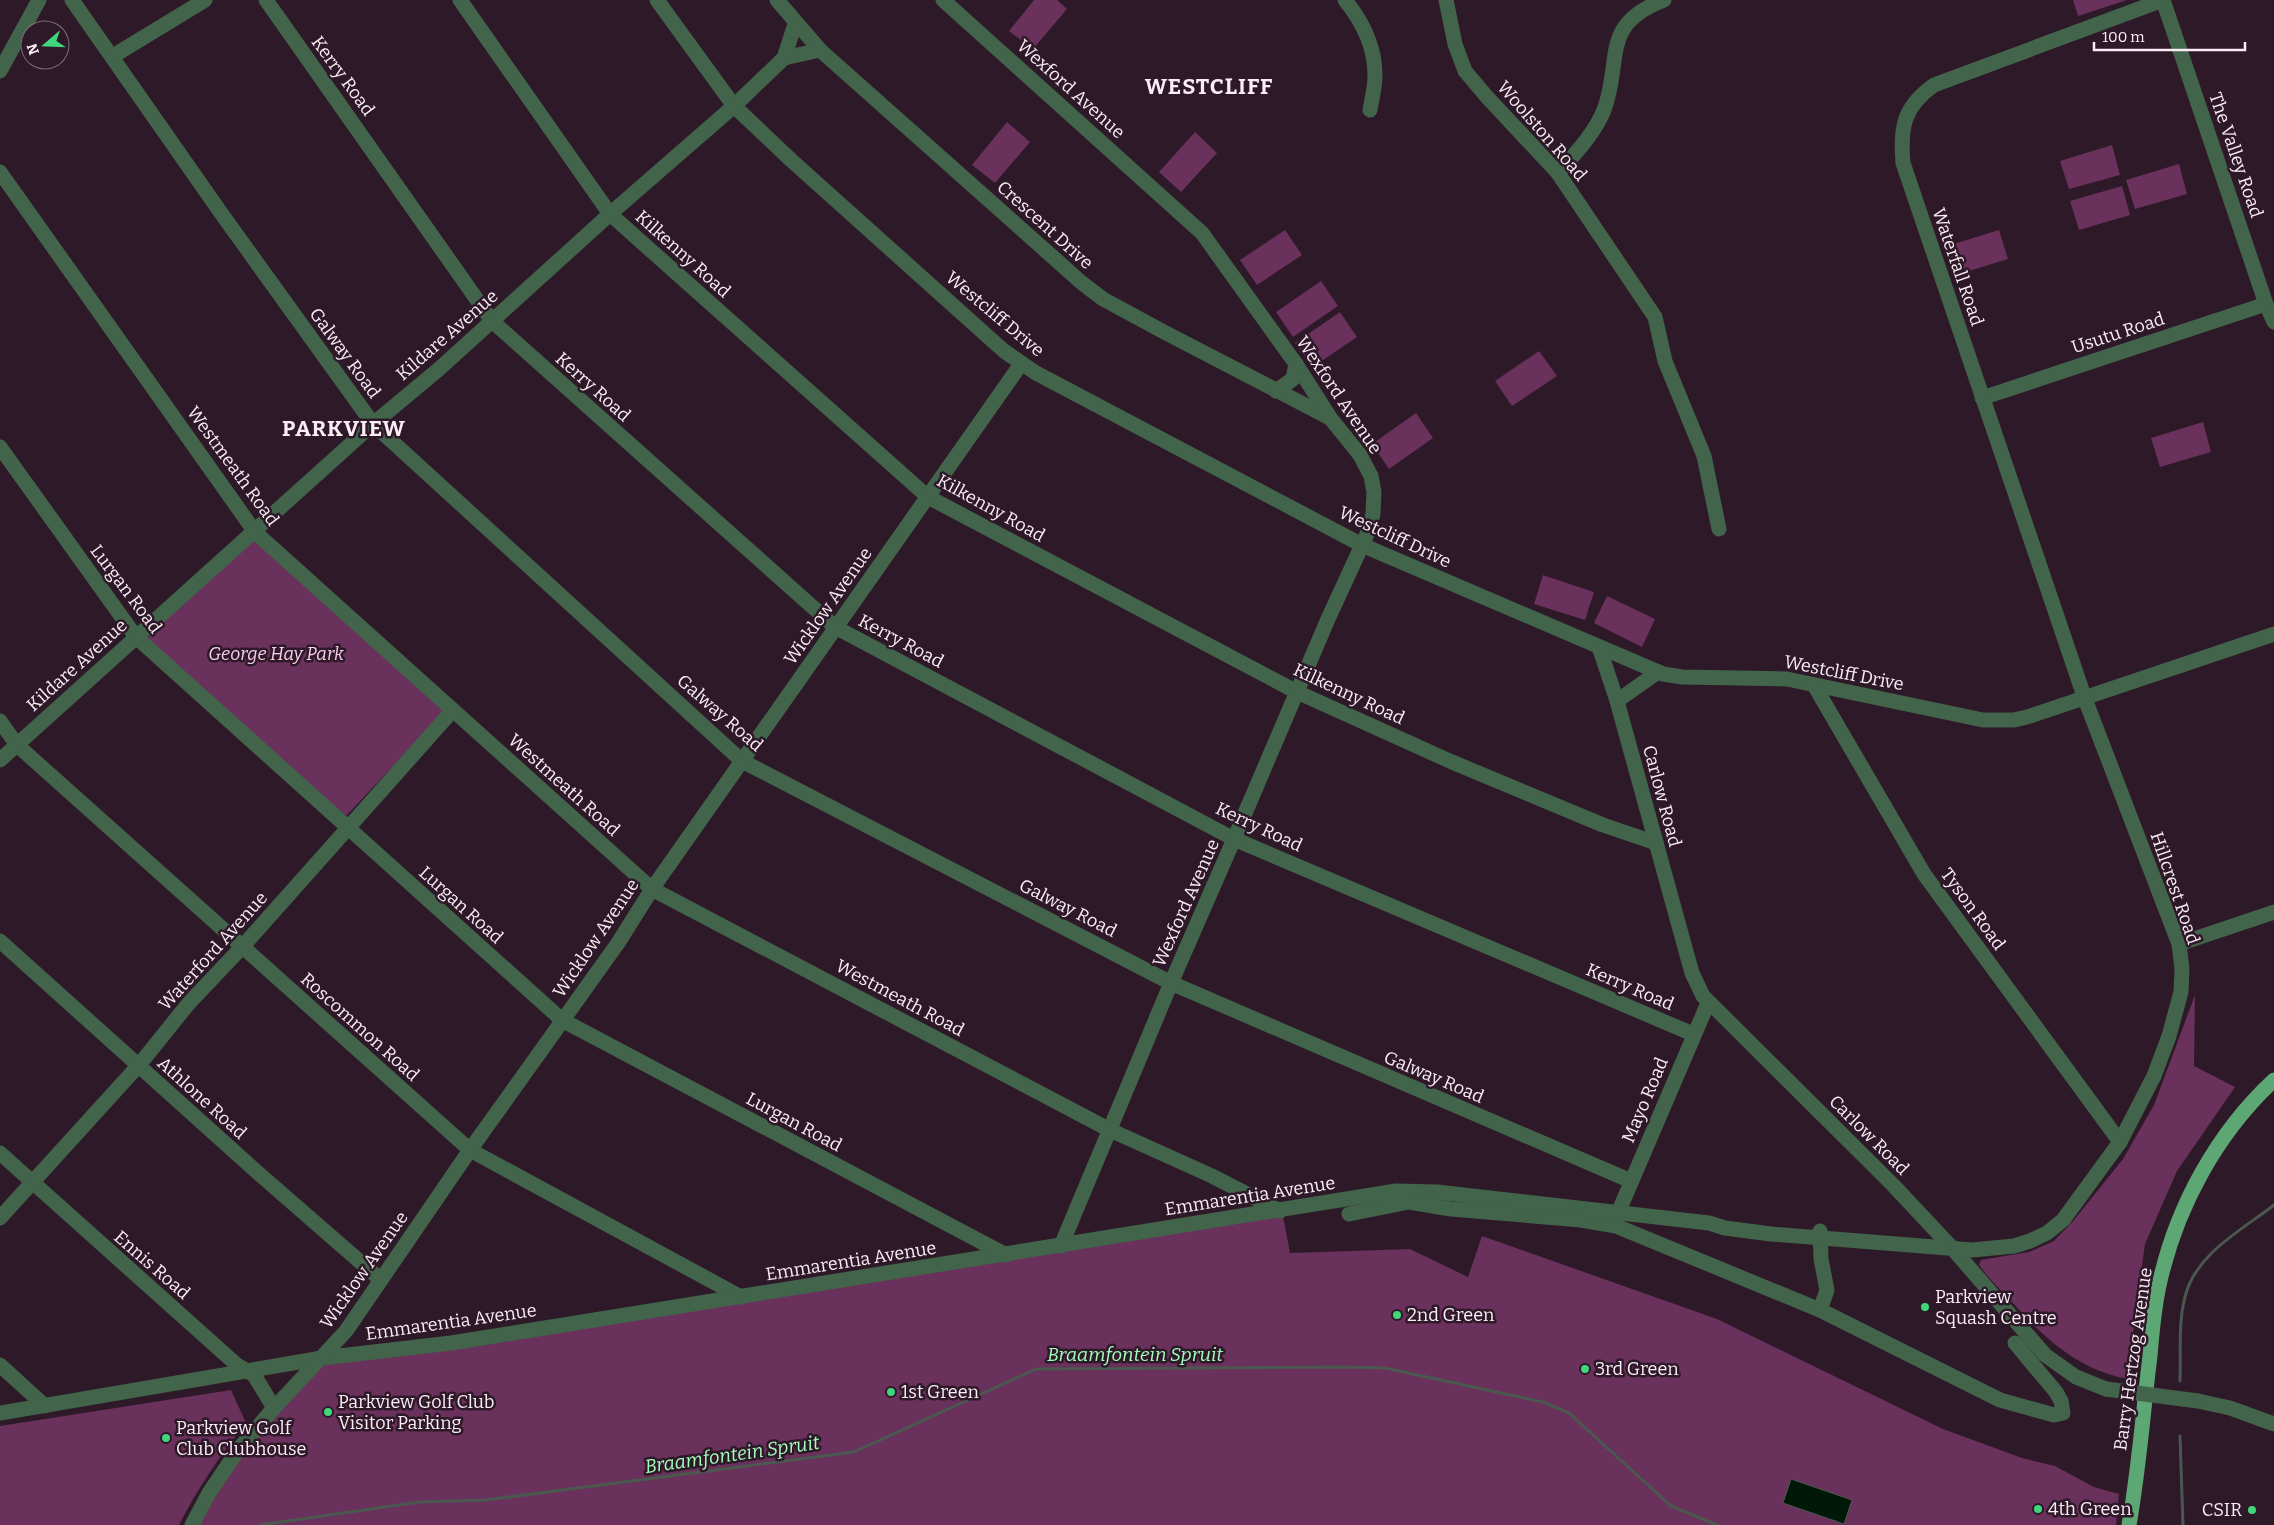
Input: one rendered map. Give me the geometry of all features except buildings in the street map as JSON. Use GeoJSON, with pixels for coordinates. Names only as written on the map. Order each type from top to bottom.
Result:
{"type":"FeatureCollection","features":[{"type":"Feature","properties":{"kind":"main road","name":"Barry Hertzog Avenue"},"geometry":{"type":"LineString","coordinates":[[2129,1525],[2155,1305],[2167,1256],[2195,1186],[2220,1143],[2247,1107],[2274,1080]]}},
{"type":"Feature","properties":{"kind":"street"},"geometry":{"type":"LineString","coordinates":[[0,70],[38,0]]}},
{"type":"Feature","properties":{"kind":"street","name":"Galway Road"},"geometry":{"type":"LineString","coordinates":[[72,0],[221,213],[373,424],[742,761],[1171,983],[1631,1181]]}},
{"type":"Feature","properties":{"kind":"street"},"geometry":{"type":"LineString","coordinates":[[113,56],[205,0]]}},
{"type":"Feature","properties":{"kind":"street","name":"Kerry Road"},"geometry":{"type":"LineString","coordinates":[[266,0],[492,321],[835,627],[1234,839],[1693,1034]]}},
{"type":"Feature","properties":{"kind":"street","name":"Kilkenny Road"},"geometry":{"type":"LineString","coordinates":[[460,0],[610,214],[928,496],[1297,692],[1452,762],[1603,825],[1656,843]]}},
{"type":"Feature","properties":{"kind":"street","name":"Westcliff Drive"},"geometry":{"type":"LineString","coordinates":[[657,0],[734,106],[822,188],[1021,364],[1057,385],[1362,545],[1658,672],[1682,677],[1787,679],[1983,720],[2014,720],[2085,699],[2274,634]]}},
{"type":"Feature","properties":{"kind":"street","name":"Crescent Drive"},"geometry":{"type":"LineString","coordinates":[[777,0],[820,50],[1082,283],[1103,299],[1331,419]]}},
{"type":"Feature","properties":{"kind":"street","name":"Wexford Avenue"},"geometry":{"type":"LineString","coordinates":[[943,0],[1195,226],[1219,254],[1296,364],[1331,419],[1363,461],[1374,486],[1373,514],[1362,545],[1171,983],[1061,1246]]}},
{"type":"Feature","properties":{"kind":"street"},"geometry":{"type":"LineString","coordinates":[[1345,0],[1362,24],[1369,43],[1375,75],[1370,110]]}},
{"type":"Feature","properties":{"kind":"street","name":"Woolston Road"},"geometry":{"type":"LineString","coordinates":[[1446,0],[1453,38],[1465,71],[1486,97],[1558,173],[1649,306],[1660,330],[1663,356],[1704,456],[1718,529]]}},
{"type":"Feature","properties":{"kind":"street"},"geometry":{"type":"LineString","coordinates":[[1558,173],[1603,113],[1608,97],[1619,34],[1637,13],[1664,0]]}},
{"type":"Feature","properties":{"kind":"street","name":"The Valley Road"},"geometry":{"type":"LineString","coordinates":[[2163,0],[2266,304],[2274,322]]}},
{"type":"Feature","properties":{"kind":"street","name":"Waterfall Road"},"geometry":{"type":"LineString","coordinates":[[2085,699],[1904,163],[1902,141],[1912,104],[1934,86],[2163,0]]}},
{"type":"Feature","properties":{"kind":"street","name":"Kildare Avenue"},"geometry":{"type":"LineString","coordinates":[[0,760],[373,424],[734,106],[784,58],[796,24]]}},
{"type":"Feature","properties":{"kind":"street"},"geometry":{"type":"LineString","coordinates":[[784,58],[820,50]]}},
{"type":"Feature","properties":{"kind":"street","name":"Westmeath Road"},"geometry":{"type":"LineString","coordinates":[[0,172],[255,532],[652,889],[1110,1130],[1212,1176],[1280,1211]]}},
{"type":"Feature","properties":{"kind":"street","name":"Usutu Road"},"geometry":{"type":"LineString","coordinates":[[1982,398],[2266,304]]}},
{"type":"Feature","properties":{"kind":"street","name":"Wicklow Avenue"},"geometry":{"type":"LineString","coordinates":[[192,1525],[228,1463],[274,1408],[346,1331],[470,1150],[618,944],[652,889],[1021,364]]}},
{"type":"Feature","properties":{"kind":"street"},"geometry":{"type":"LineString","coordinates":[[1276,391],[1293,379],[1296,364]]}},
{"type":"Feature","properties":{"kind":"street","name":"Lurgan Road"},"geometry":{"type":"LineString","coordinates":[[0,447],[136,637],[562,1020],[1006,1255]]}},
{"type":"Feature","properties":{"kind":"street","name":"Carlow Road"},"geometry":{"type":"LineString","coordinates":[[1600,647],[1692,973],[1699,991],[1708,1002],[1893,1185],[1953,1249],[2045,1355],[2076,1377],[2106,1389],[2198,1401],[2230,1408],[2274,1424]]}},
{"type":"Feature","properties":{"kind":"street"},"geometry":{"type":"LineString","coordinates":[[1617,702],[1658,672]]}},
{"type":"Feature","properties":{"kind":"street","name":"Tyson Road"},"geometry":{"type":"LineString","coordinates":[[1814,685],[1924,874],[2120,1142]]}},
{"type":"Feature","properties":{"kind":"street","name":"Hillcrest Road"},"geometry":{"type":"LineString","coordinates":[[1953,1249],[1997,1248],[2030,1241],[2047,1233],[2063,1220],[2120,1142],[2154,1076],[2177,1008],[2182,983],[2178,944],[2085,699]]}},
{"type":"Feature","properties":{"kind":"street","name":"Waterford Avenue"},"geometry":{"type":"LineString","coordinates":[[0,1218],[139,1066],[189,1003],[243,946],[454,710]]}},
{"type":"Feature","properties":{"kind":"street","name":"Roscommon Road"},"geometry":{"type":"LineString","coordinates":[[0,721],[17,745],[470,1150],[742,1297]]}},
{"type":"Feature","properties":{"kind":"street"},"geometry":{"type":"LineString","coordinates":[[2178,944],[2274,912]]}},
{"type":"Feature","properties":{"kind":"street","name":"Athlone Road"},"geometry":{"type":"LineString","coordinates":[[0,941],[257,1172],[382,1280]]}},
{"type":"Feature","properties":{"kind":"street","name":"Mayo Road"},"geometry":{"type":"LineString","coordinates":[[1618,1213],[1708,1002]]}},
{"type":"Feature","properties":{"kind":"street","name":"Ennis Road"},"geometry":{"type":"LineString","coordinates":[[0,1154],[237,1365],[249,1372],[259,1382],[274,1408]]}},
{"type":"Feature","properties":{"kind":"street","name":"Emmarentia Avenue"},"geometry":{"type":"LineString","coordinates":[[0,1413],[249,1372],[322,1358],[451,1343],[1396,1191],[1414,1190],[1709,1223],[1743,1230],[1820,1235],[1841,1241],[1847,1239],[1953,1249]]}},
{"type":"Feature","properties":{"kind":"street"},"geometry":{"type":"LineString","coordinates":[[1349,1214],[1409,1202],[1451,1209],[1581,1220],[1616,1226],[1820,1310],[2000,1400],[2054,1415],[2063,1413],[2061,1401],[2056,1392],[2015,1343]]}},
{"type":"Feature","properties":{"kind":"street"},"geometry":{"type":"LineString","coordinates":[[1820,1235],[1827,1290],[1820,1310]]}},
{"type":"Feature","properties":{"kind":"street"},"geometry":{"type":"LineString","coordinates":[[0,1365],[45,1406]]}},
{"type":"Feature","properties":{"kind":"green space"},"geometry":{"type":"Polygon","coordinates":[[[1034,0],[1057,0],[1067,9],[1033,49],[1009,31],[1034,0]]]}},
{"type":"Feature","properties":{"kind":"green space"},"geometry":{"type":"Polygon","coordinates":[[[2073,0],[2127,0],[2078,16],[2073,0]]]}},
{"type":"Feature","properties":{"kind":"green space"},"geometry":{"type":"Polygon","coordinates":[[[1007,122],[1030,142],[995,183],[972,165],[1007,122]]]}},
{"type":"Feature","properties":{"kind":"green space"},"geometry":{"type":"Polygon","coordinates":[[[1195,132],[1217,153],[1181,192],[1159,172],[1195,132]]]}},
{"type":"Feature","properties":{"kind":"green space"},"geometry":{"type":"Polygon","coordinates":[[[2112,145],[2120,175],[2069,189],[2060,161],[2112,145]]]}},
{"type":"Feature","properties":{"kind":"green space"},"geometry":{"type":"Polygon","coordinates":[[[2179,164],[2187,194],[2135,209],[2126,180],[2179,164]]]}},
{"type":"Feature","properties":{"kind":"green space"},"geometry":{"type":"Polygon","coordinates":[[[2122,186],[2130,215],[2079,230],[2070,201],[2122,186]]]}},
{"type":"Feature","properties":{"kind":"green space"},"geometry":{"type":"Polygon","coordinates":[[[1285,230],[1302,255],[1257,285],[1240,260],[1285,230]]]}},
{"type":"Feature","properties":{"kind":"green space"},"geometry":{"type":"Polygon","coordinates":[[[1999,230],[2008,259],[1956,275],[1947,246],[1999,230]]]}},
{"type":"Feature","properties":{"kind":"green space"},"geometry":{"type":"Polygon","coordinates":[[[1321,281],[1338,306],[1293,337],[1276,312],[1321,281]]]}},
{"type":"Feature","properties":{"kind":"green space"},"geometry":{"type":"Polygon","coordinates":[[[1340,312],[1357,337],[1313,367],[1295,343],[1340,312]]]}},
{"type":"Feature","properties":{"kind":"green space"},"geometry":{"type":"Polygon","coordinates":[[[1539,351],[1557,376],[1512,406],[1495,381],[1539,351]]]}},
{"type":"Feature","properties":{"kind":"green space"},"geometry":{"type":"Polygon","coordinates":[[[1416,413],[1433,438],[1389,469],[1372,444],[1416,413]]]}},
{"type":"Feature","properties":{"kind":"green space"},"geometry":{"type":"Polygon","coordinates":[[[2203,422],[2211,452],[2160,467],[2151,438],[2203,422]]]}},
{"type":"Feature","properties":{"kind":"green space","name":"George Hay Park"},"geometry":{"type":"Polygon","coordinates":[[[255,534],[448,708],[346,816],[146,639],[255,534]]]}},
{"type":"Feature","properties":{"kind":"green space"},"geometry":{"type":"Polygon","coordinates":[[[1543,575],[1594,592],[1585,620],[1534,604],[1543,575]]]}},
{"type":"Feature","properties":{"kind":"green space"},"geometry":{"type":"Polygon","coordinates":[[[1607,596],[1655,619],[1642,647],[1594,623],[1607,596]]]}},
{"type":"Feature","properties":{"kind":"green space"},"geometry":{"type":"Polygon","coordinates":[[[2195,995],[2194,1066],[2235,1087],[2177,1171],[2145,1244],[2127,1379],[2091,1367],[2061,1349],[2022,1313],[1979,1265],[1981,1260],[2029,1252],[2054,1241],[2074,1220],[2123,1159],[2154,1105],[2195,995]]]}},
{"type":"Feature","properties":{"kind":"green space"},"geometry":{"type":"Polygon","coordinates":[[[1283,1216],[1290,1253],[1410,1249],[1468,1277],[1482,1236],[1717,1319],[1943,1429],[2022,1458],[2055,1466],[2094,1487],[2119,1494],[2116,1525],[200,1525],[225,1479],[272,1415],[322,1358],[1283,1216]]]}},
{"type":"Feature","properties":{"kind":"green space"},"geometry":{"type":"Polygon","coordinates":[[[231,1390],[246,1423],[210,1472],[179,1525],[0,1525],[0,1426],[231,1390]]]}},
{"type":"Feature","properties":{"kind":"shaded area"},"geometry":{"type":"Polygon","coordinates":[[[1791,1479],[1852,1500],[1844,1524],[1783,1503],[1791,1479]]]}},
{"type":"Feature","properties":{"kind":"waterway","name":"Braamfontein Spruit"},"geometry":{"type":"LineString","coordinates":[[2180,1381],[2181,1317],[2190,1282],[2199,1268],[2221,1244],[2274,1205]]}},
{"type":"Feature","properties":{"kind":"waterway","name":"Braamfontein Spruit"},"geometry":{"type":"LineString","coordinates":[[260,1525],[419,1502],[486,1500],[854,1452],[1036,1369],[1344,1367],[1385,1368],[1543,1402],[1569,1413],[1671,1506],[1717,1525]]}},
{"type":"Feature","properties":{"kind":"waterway","name":"Braamfontein Spruit"},"geometry":{"type":"LineString","coordinates":[[2180,1436],[2183,1525]]}},
{"type":"Feature","properties":{"kind":"place","name":"Parkview Squash Centre"},"geometry":{"type":"Point","coordinates":[1925,1307]}},
{"type":"Feature","properties":{"kind":"place","name":"2nd Green"},"geometry":{"type":"Point","coordinates":[1397,1315]}},
{"type":"Feature","properties":{"kind":"place","name":"3rd Green"},"geometry":{"type":"Point","coordinates":[1585,1369]}},
{"type":"Feature","properties":{"kind":"place","name":"1st Green"},"geometry":{"type":"Point","coordinates":[891,1392]}},
{"type":"Feature","properties":{"kind":"place","name":"Parkview Golf Club Visitor Parking"},"geometry":{"type":"Point","coordinates":[328,1412]}},
{"type":"Feature","properties":{"kind":"place","name":"Parkview Golf Club Clubhouse"},"geometry":{"type":"Point","coordinates":[166,1438]}},
{"type":"Feature","properties":{"kind":"place","name":"4th Green"},"geometry":{"type":"Point","coordinates":[2038,1509]}},
{"type":"Feature","properties":{"kind":"place","name":"CSIR"},"geometry":{"type":"Point","coordinates":[2252,1510]}},
{"type":"Feature","properties":{"kind":"district","name":"WESTCLIFF"},"geometry":{"type":"Point","coordinates":[1209,86]}},
{"type":"Feature","properties":{"kind":"district","name":"PARKVIEW"},"geometry":{"type":"Point","coordinates":[344,428]}}]}
